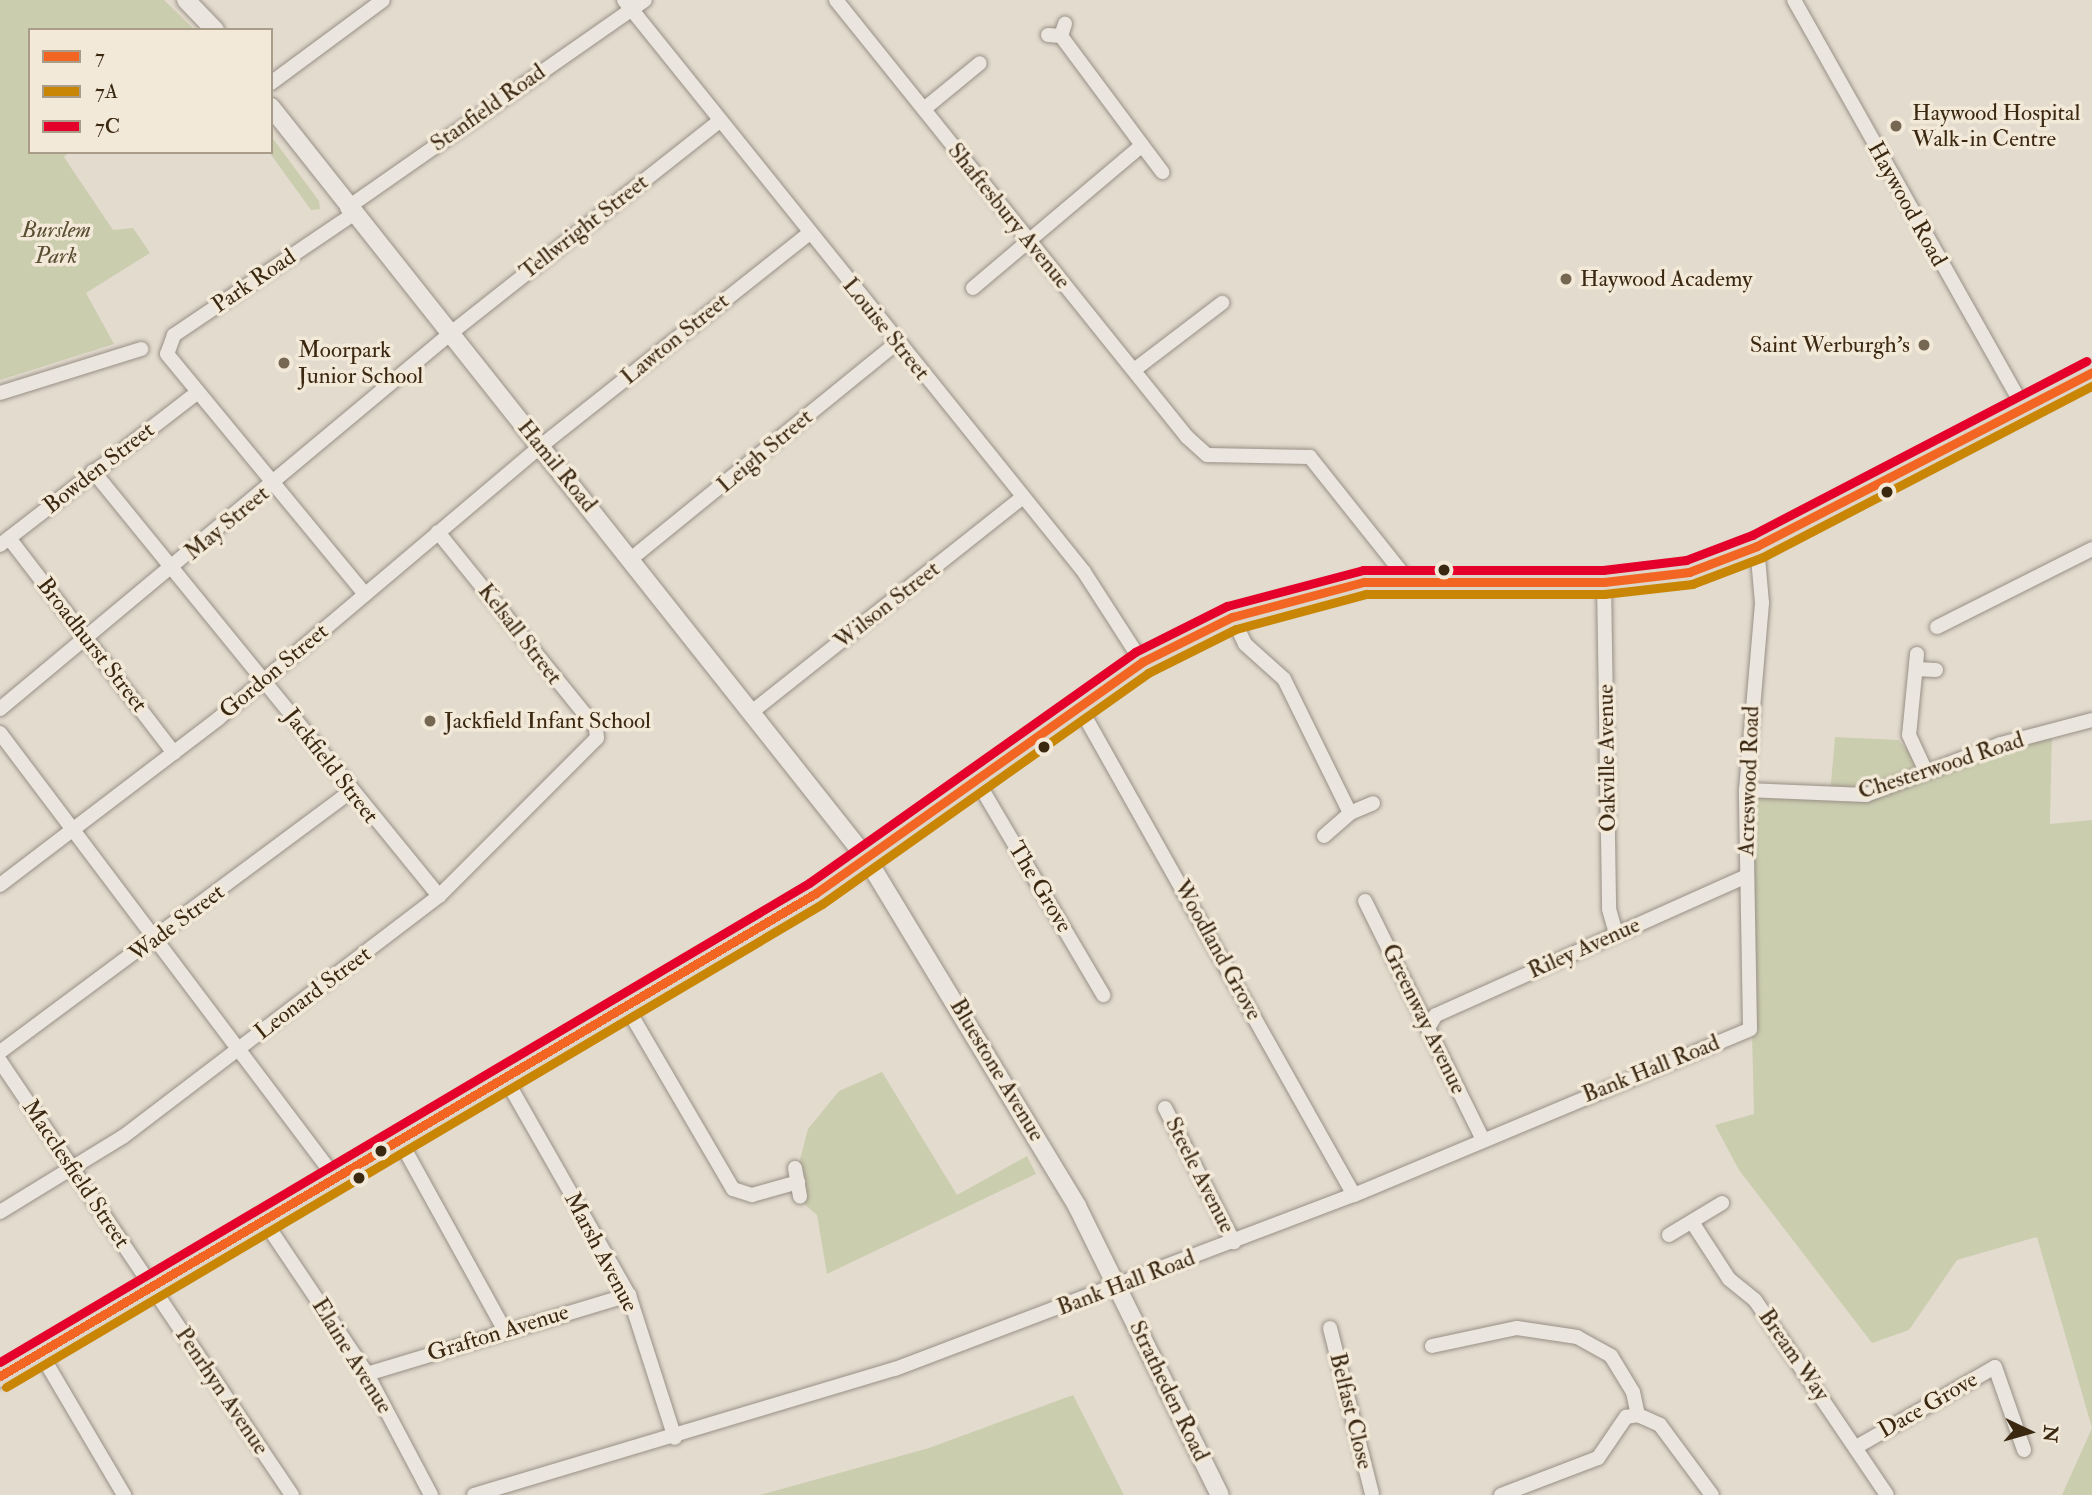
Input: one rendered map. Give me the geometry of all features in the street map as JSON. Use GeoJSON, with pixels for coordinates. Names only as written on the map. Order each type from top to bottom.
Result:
{"type":"FeatureCollection","features":[{"type":"Feature","properties":{"kind":"main road"},"geometry":{"type":"LineString","coordinates":[[0,1376],[265,1222],[334,1176],[626,1006],[867,859],[1142,662],[1232,617],[1364,582],[1604,582],[1689,572],[1757,546],[2092,372]]}},
{"type":"Feature","properties":{"kind":"street"},"geometry":{"type":"LineString","coordinates":[[186,0],[213,28]]}},
{"type":"Feature","properties":{"kind":"street"},"geometry":{"type":"LineString","coordinates":[[273,82],[383,0]]}},
{"type":"Feature","properties":{"kind":"street","name":"Stanfield Road"},"geometry":{"type":"LineString","coordinates":[[349,212],[627,4],[645,0]]}},
{"type":"Feature","properties":{"kind":"street","name":"Shaftesbury Avenue"},"geometry":{"type":"LineString","coordinates":[[836,0],[1026,240],[1207,454],[1301,452],[1310,457],[1408,580]]}},
{"type":"Feature","properties":{"kind":"street","name":"Haywood Road"},"geometry":{"type":"LineString","coordinates":[[1794,0],[2023,407]]}},
{"type":"Feature","properties":{"kind":"street","name":"Louise Street"},"geometry":{"type":"LineString","coordinates":[[627,4],[718,122],[1084,572],[1142,662]]}},
{"type":"Feature","properties":{"kind":"street"},"geometry":{"type":"LineString","coordinates":[[1058,32],[1162,172]]}},
{"type":"Feature","properties":{"kind":"street"},"geometry":{"type":"LineString","coordinates":[[924,110],[980,63]]}},
{"type":"Feature","properties":{"kind":"street","name":"Hamil Road"},"geometry":{"type":"LineString","coordinates":[[273,110],[349,212],[632,558],[867,859]]}},
{"type":"Feature","properties":{"kind":"street","name":"Tellwright Street"},"geometry":{"type":"LineString","coordinates":[[450,333],[718,122]]}},
{"type":"Feature","properties":{"kind":"street"},"geometry":{"type":"LineString","coordinates":[[973,288],[1026,240],[1142,145]]}},
{"type":"Feature","properties":{"kind":"street","name":"Park Road"},"geometry":{"type":"LineString","coordinates":[[198,392],[167,354],[174,335],[349,212]]}},
{"type":"Feature","properties":{"kind":"street","name":"Lawton Street"},"geometry":{"type":"LineString","coordinates":[[541,446],[810,233]]}},
{"type":"Feature","properties":{"kind":"street"},"geometry":{"type":"LineString","coordinates":[[1134,370],[1222,303]]}},
{"type":"Feature","properties":{"kind":"street","name":"May Street"},"geometry":{"type":"LineString","coordinates":[[0,709],[274,485],[450,333]]}},
{"type":"Feature","properties":{"kind":"street","name":"Leigh Street"},"geometry":{"type":"LineString","coordinates":[[632,558],[897,344]]}},
{"type":"Feature","properties":{"kind":"street"},"geometry":{"type":"LineString","coordinates":[[0,393],[141,349]]}},
{"type":"Feature","properties":{"kind":"street"},"geometry":{"type":"LineString","coordinates":[[198,392],[365,594]]}},
{"type":"Feature","properties":{"kind":"street","name":"Bowden Street"},"geometry":{"type":"LineString","coordinates":[[4,541],[198,392]]}},
{"type":"Feature","properties":{"kind":"street","name":"Gordon Street"},"geometry":{"type":"LineString","coordinates":[[0,885],[174,753],[263,681],[541,446]]}},
{"type":"Feature","properties":{"kind":"street","name":"Jackfield Street"},"geometry":{"type":"LineString","coordinates":[[93,471],[439,897]]}},
{"type":"Feature","properties":{"kind":"street","name":"Wilson Street"},"geometry":{"type":"LineString","coordinates":[[753,711],[1022,498]]}},
{"type":"Feature","properties":{"kind":"street","name":"Kelsall Street"},"geometry":{"type":"LineString","coordinates":[[438,532],[596,728],[597,738]]}},
{"type":"Feature","properties":{"kind":"street","name":"Broadhurst Street"},"geometry":{"type":"LineString","coordinates":[[4,541],[88,639],[174,753]]}},
{"type":"Feature","properties":{"kind":"street","name":"Acreswood Road"},"geometry":{"type":"LineString","coordinates":[[1750,1017],[1745,877],[1746,790],[1762,603],[1757,546]]}},
{"type":"Feature","properties":{"kind":"street"},"geometry":{"type":"LineString","coordinates":[[1937,627],[2092,549]]}},
{"type":"Feature","properties":{"kind":"street","name":"Oakville Avenue"},"geometry":{"type":"LineString","coordinates":[[1604,582],[1609,909],[1616,933]]}},
{"type":"Feature","properties":{"kind":"street"},"geometry":{"type":"LineString","coordinates":[[1232,617],[1245,644],[1284,679],[1350,813]]}},
{"type":"Feature","properties":{"kind":"street"},"geometry":{"type":"LineString","coordinates":[[1925,769],[1909,735],[1916,661],[1936,670]]}},
{"type":"Feature","properties":{"kind":"street","name":"Woodland Grove"},"geometry":{"type":"LineString","coordinates":[[1079,706],[1354,1195]]}},
{"type":"Feature","properties":{"kind":"street","name":"Chesterwood Road"},"geometry":{"type":"LineString","coordinates":[[1746,790],[1866,795],[1925,769],[2092,720]]}},
{"type":"Feature","properties":{"kind":"street"},"geometry":{"type":"LineString","coordinates":[[0,733],[334,1176]]}},
{"type":"Feature","properties":{"kind":"street","name":"Leonard Street"},"geometry":{"type":"LineString","coordinates":[[0,1212],[72,1172],[238,1051],[439,897],[597,738]]}},
{"type":"Feature","properties":{"kind":"street","name":"The Grove"},"geometry":{"type":"LineString","coordinates":[[976,779],[1103,995]]}},
{"type":"Feature","properties":{"kind":"street","name":"Wade Street"},"geometry":{"type":"LineString","coordinates":[[0,1052],[158,940],[351,791]]}},
{"type":"Feature","properties":{"kind":"street"},"geometry":{"type":"LineString","coordinates":[[1324,836],[1350,813],[1373,803]]}},
{"type":"Feature","properties":{"kind":"street","name":"Bluestone Avenue"},"geometry":{"type":"LineString","coordinates":[[867,859],[1021,1109],[1118,1287]]}},
{"type":"Feature","properties":{"kind":"street","name":"Riley Avenue"},"geometry":{"type":"LineString","coordinates":[[1429,1026],[1436,1015],[1745,877]]}},
{"type":"Feature","properties":{"kind":"street","name":"Greenway Avenue"},"geometry":{"type":"LineString","coordinates":[[1365,901],[1482,1138]]}},
{"type":"Feature","properties":{"kind":"street"},"geometry":{"type":"LineString","coordinates":[[626,1006],[733,1189],[752,1195],[798,1182]]}},
{"type":"Feature","properties":{"kind":"street","name":"Bank Hall Road"},"geometry":{"type":"LineString","coordinates":[[474,1495],[675,1438],[895,1369],[1118,1287],[1354,1195],[1482,1138],[1750,1029],[1750,1017]]}},
{"type":"Feature","properties":{"kind":"street","name":"Macclesfield Street"},"geometry":{"type":"LineString","coordinates":[[0,1060],[72,1172],[152,1287]]}},
{"type":"Feature","properties":{"kind":"street","name":"Marsh Avenue"},"geometry":{"type":"LineString","coordinates":[[504,1076],[629,1295],[675,1438]]}},
{"type":"Feature","properties":{"kind":"street","name":"Steele Avenue"},"geometry":{"type":"LineString","coordinates":[[1165,1108],[1234,1242]]}},
{"type":"Feature","properties":{"kind":"street"},"geometry":{"type":"LineString","coordinates":[[399,1139],[504,1329]]}},
{"type":"Feature","properties":{"kind":"street"},"geometry":{"type":"LineString","coordinates":[[1669,1235],[1722,1203]]}},
{"type":"Feature","properties":{"kind":"street","name":"Elaine Avenue"},"geometry":{"type":"LineString","coordinates":[[265,1222],[367,1374],[431,1495]]}},
{"type":"Feature","properties":{"kind":"street","name":"Bream Way"},"geometry":{"type":"LineString","coordinates":[[1692,1222],[1858,1446],[1887,1495]]}},
{"type":"Feature","properties":{"kind":"street","name":"Penrhyn Avenue"},"geometry":{"type":"LineString","coordinates":[[152,1287],[292,1495]]}},
{"type":"Feature","properties":{"kind":"street","name":"Stratheden Road"},"geometry":{"type":"LineString","coordinates":[[1118,1287],[1220,1495]]}},
{"type":"Feature","properties":{"kind":"street","name":"Grafton Avenue"},"geometry":{"type":"LineString","coordinates":[[367,1374],[504,1329],[629,1295]]}},
{"type":"Feature","properties":{"kind":"street","name":"Belfast Close"},"geometry":{"type":"LineString","coordinates":[[1330,1328],[1373,1495]]}},
{"type":"Feature","properties":{"kind":"street"},"geometry":{"type":"LineString","coordinates":[[1432,1346],[1517,1328],[1577,1337],[1611,1356],[1633,1392],[1638,1415]]}},
{"type":"Feature","properties":{"kind":"street"},"geometry":{"type":"LineString","coordinates":[[41,1354],[124,1495]]}},
{"type":"Feature","properties":{"kind":"street","name":"Dace Grove"},"geometry":{"type":"LineString","coordinates":[[1858,1446],[1995,1367],[2024,1450]]}},
{"type":"Feature","properties":{"kind":"street"},"geometry":{"type":"LineString","coordinates":[[1501,1495],[1598,1458],[1626,1417],[1638,1415],[1660,1425],[1712,1495]]}},
{"type":"Feature","properties":{"kind":"green space","name":"Burslem Park"},"geometry":{"type":"Polygon","coordinates":[[[0,0],[164,0],[193,28],[28,28],[28,154],[67,154],[64,157],[113,230],[133,228],[150,253],[86,293],[114,344],[0,380],[0,0]]]}},
{"type":"Feature","properties":{"kind":"green space"},"geometry":{"type":"Polygon","coordinates":[[[273,139],[319,201],[320,209],[311,210],[270,154],[273,154],[273,139]]]}},
{"type":"Feature","properties":{"kind":"green space"},"geometry":{"type":"Polygon","coordinates":[[[2052,730],[2050,824],[2092,820],[2092,1428],[2037,1237],[1957,1260],[1909,1330],[1872,1343],[1739,1170],[1715,1125],[1754,1114],[1746,790],[1830,795],[1835,737],[1898,740],[1925,769],[2052,730]]]}},
{"type":"Feature","properties":{"kind":"green space"},"geometry":{"type":"Polygon","coordinates":[[[882,1072],[957,1195],[1027,1156],[1036,1174],[827,1274],[817,1215],[804,1204],[798,1167],[808,1129],[839,1091],[882,1072]]]}},
{"type":"Feature","properties":{"kind":"green space"},"geometry":{"type":"Polygon","coordinates":[[[1073,1395],[1124,1495],[760,1495],[929,1448],[1073,1395]]]}},
{"type":"Feature","properties":{"kind":"green space"},"geometry":{"type":"Polygon","coordinates":[[[2092,1428],[2092,1495],[2062,1495],[2092,1428]]]}},
{"type":"Feature","properties":{"kind":"transit line","name":"7C"},"geometry":{"type":"LineString","coordinates":[[0,1362],[809,883],[1135,652],[1227,606],[1363,570],[1603,570],[1686,560],[1752,535],[2086,361]]}},
{"type":"Feature","properties":{"kind":"transit line","name":"7"},"geometry":{"type":"LineString","coordinates":[[0,1376],[816,893],[1142,662],[1232,617],[1364,582],[1604,582],[1689,572],[1757,546],[2092,372]]}},
{"type":"Feature","properties":{"kind":"transit line","name":"7A"},"geometry":{"type":"LineString","coordinates":[[6,1387],[822,904],[1148,673],[1236,629],[1366,594],[1604,594],[1692,584],[1763,557],[2092,386]]}},
{"type":"Feature","properties":{"kind":"place","name":"Haywood Hospital Walk-in Centre"},"geometry":{"type":"Point","coordinates":[1896,126]}},
{"type":"Feature","properties":{"kind":"place","name":"Haywood Academy"},"geometry":{"type":"Point","coordinates":[1566,279]}},
{"type":"Feature","properties":{"kind":"place","name":"Saint Werburgh's"},"geometry":{"type":"Point","coordinates":[1924,345]}},
{"type":"Feature","properties":{"kind":"place","name":"Moorpark Junior School"},"geometry":{"type":"Point","coordinates":[284,363]}},
{"type":"Feature","properties":{"kind":"place","name":"Jackfield Infant School"},"geometry":{"type":"Point","coordinates":[430,721]}}]}
